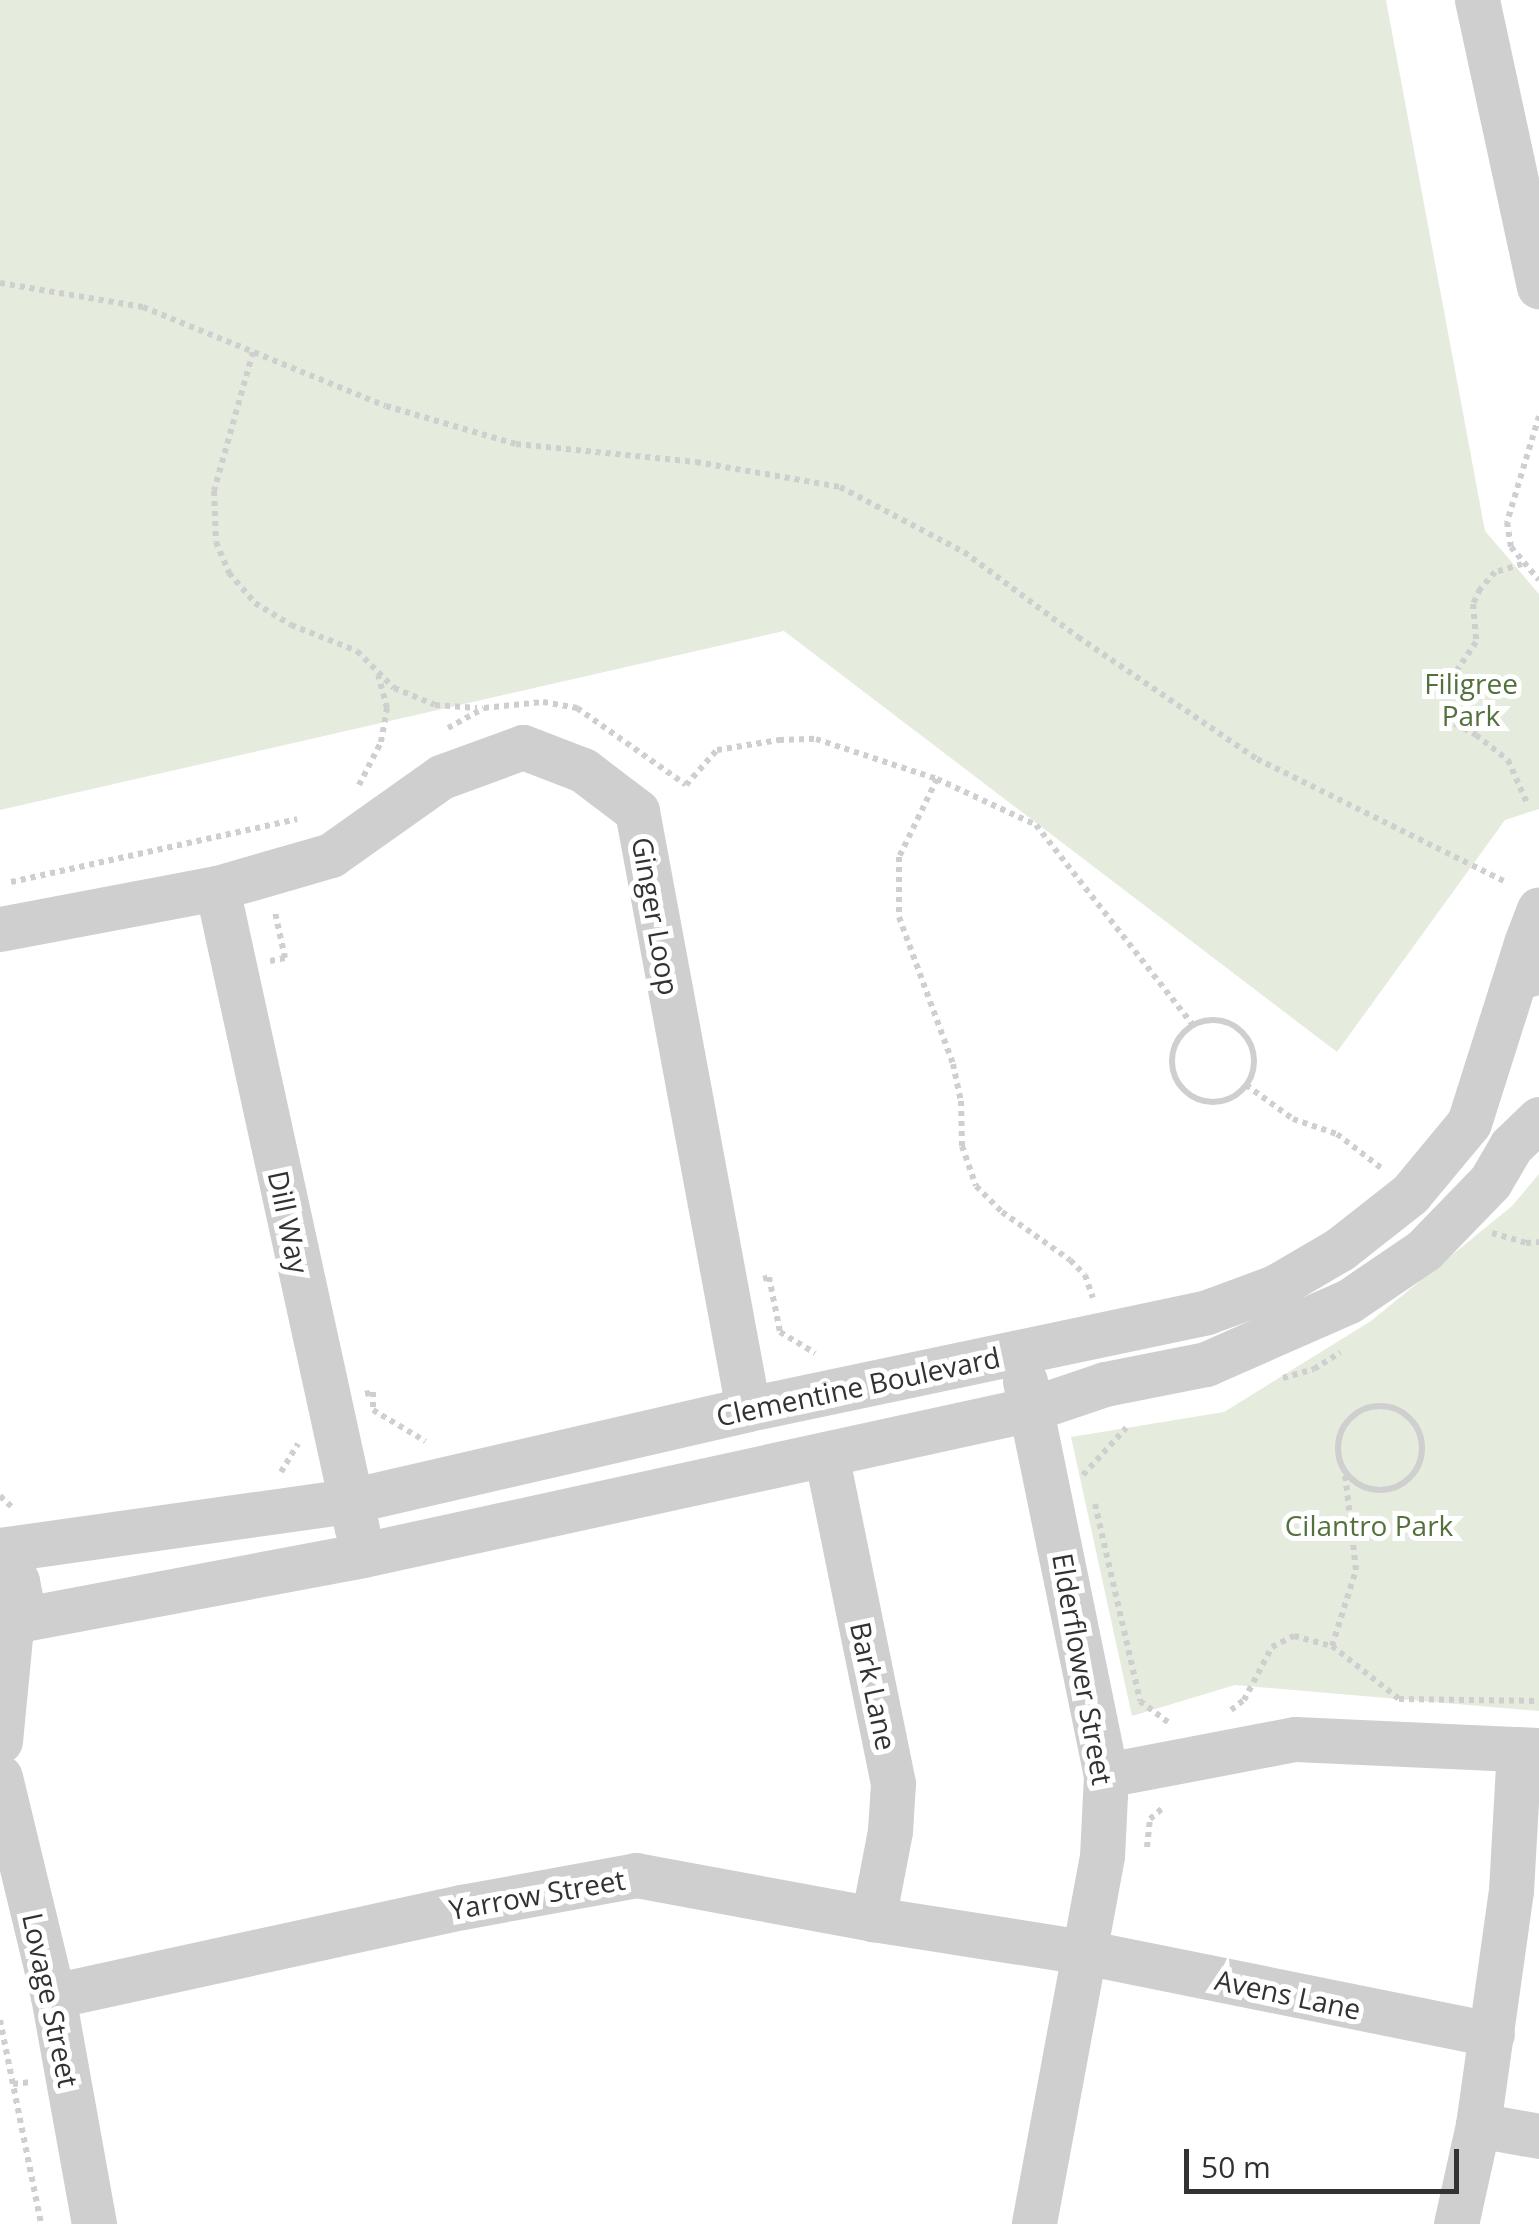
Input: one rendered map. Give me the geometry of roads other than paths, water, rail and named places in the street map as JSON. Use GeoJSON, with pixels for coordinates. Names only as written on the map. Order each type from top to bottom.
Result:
{"type":"FeatureCollection","features":[{"type":"Feature","properties":{"kind":"street"},"geometry":{"type":"LineString","coordinates":[[1477,0],[1539,286]]}},
{"type":"Feature","properties":{"kind":"street","name":"Ginger Loop"},"geometry":{"type":"LineString","coordinates":[[0,929],[217,888],[331,855],[441,776],[523,747],[582,770],[637,810],[748,1409]]}},
{"type":"Feature","properties":{"kind":"street","name":"Dill Way"},"geometry":{"type":"LineString","coordinates":[[217,888],[363,1555]]}},
{"type":"Feature","properties":{"kind":"street"},"geometry":{"type":"LineString","coordinates":[[1532,926],[1528,968],[1539,994]]}},
{"type":"Feature","properties":{"kind":"street","name":"Clementine Boulevard"},"geometry":{"type":"LineString","coordinates":[[8,1530],[350,1501],[748,1409],[1206,1312],[1275,1288],[1340,1249],[1410,1194],[1469,1123],[1532,926]]}},
{"type":"Feature","properties":{"kind":"street"},"geometry":{"type":"LineString","coordinates":[[10,1636],[1031,1409],[1105,1384],[1206,1364],[1348,1301],[1424,1250],[1490,1182],[1512,1146],[1539,1119]]}},
{"type":"Feature","properties":{"kind":"street","name":"Elderflower Street"},"geometry":{"type":"LineString","coordinates":[[1019,1352],[1106,1775],[1102,1856],[1034,2224]]}},
{"type":"Feature","properties":{"kind":"street","name":"Bark Lane"},"geometry":{"type":"LineString","coordinates":[[826,1454],[893,1783],[890,1831],[873,1919]]}},
{"type":"Feature","properties":{"kind":"street"},"geometry":{"type":"LineString","coordinates":[[0,1558],[17,1581],[22,1600],[10,1636],[0,1742]]}},
{"type":"Feature","properties":{"kind":"street"},"geometry":{"type":"LineString","coordinates":[[1106,1775],[1295,1739],[1529,1749],[1492,2034],[1478,2125],[1456,2224]]}},
{"type":"Feature","properties":{"kind":"street","name":"Lovage Street"},"geometry":{"type":"LineString","coordinates":[[0,1777],[53,1996],[94,2224]]}},
{"type":"Feature","properties":{"kind":"street","name":"Yarrow Street"},"geometry":{"type":"LineString","coordinates":[[53,1996],[462,1907],[636,1875],[873,1919],[1084,1952]]}},
{"type":"Feature","properties":{"kind":"street","name":"Avens Lane"},"geometry":{"type":"LineString","coordinates":[[1084,1952],[1492,2034]]}},
{"type":"Feature","properties":{"kind":"street"},"geometry":{"type":"LineString","coordinates":[[1478,2125],[1539,2136]]}},
{"type":"Feature","properties":{"kind":"park label","name":"Filigree Park"},"geometry":{"type":"Point","coordinates":[1471,699]}},
{"type":"Feature","properties":{"kind":"park label","name":"Cilantro Park"},"geometry":{"type":"Point","coordinates":[1369,1525]}}]}
